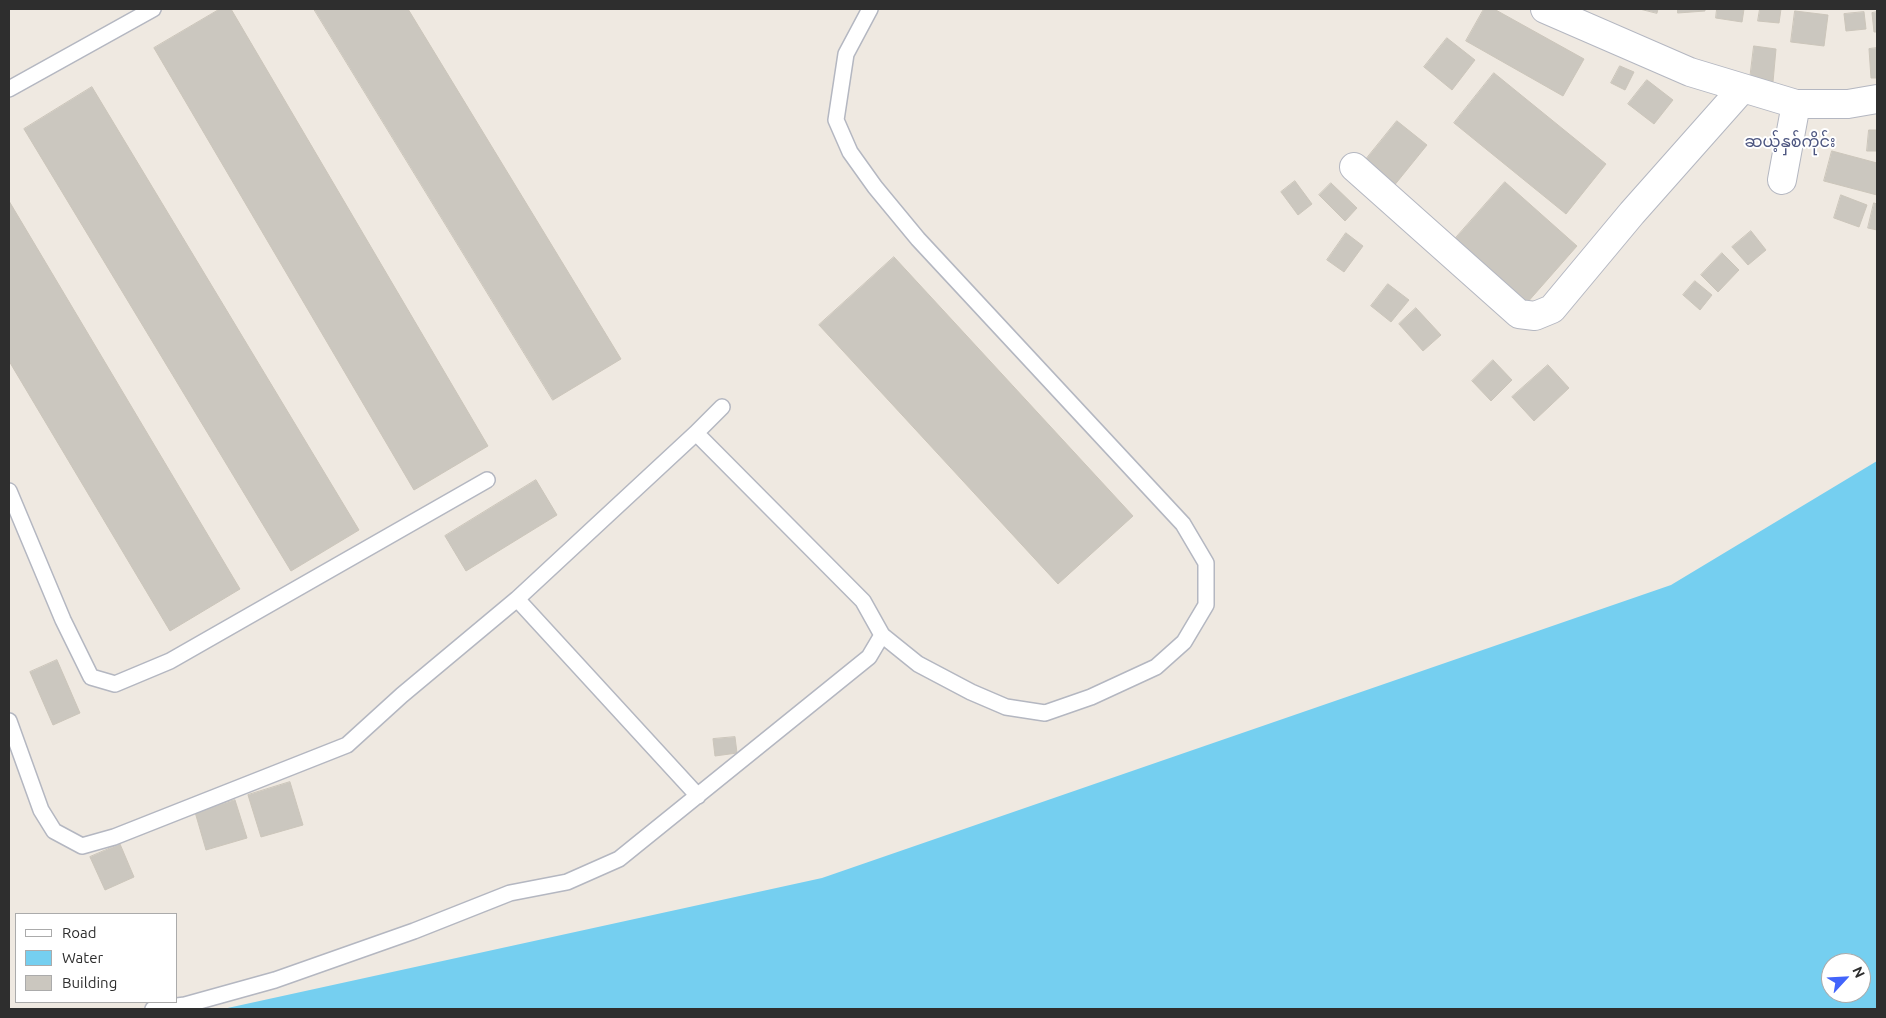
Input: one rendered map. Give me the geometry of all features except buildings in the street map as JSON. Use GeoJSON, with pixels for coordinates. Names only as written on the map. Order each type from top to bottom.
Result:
{"type":"FeatureCollection","features":[{"type":"Feature","properties":{"kind":"street"},"geometry":{"type":"LineString","coordinates":[[1545,9],[1690,72],[1796,104],[1848,104],[1877,99]]}},
{"type":"Feature","properties":{"kind":"street"},"geometry":{"type":"LineString","coordinates":[[1354,167],[1519,314],[1535,316],[1552,309],[1632,213],[1742,89]]}},
{"type":"Feature","properties":{"kind":"street"},"geometry":{"type":"LineString","coordinates":[[1782,180],[1796,104]]}},
{"type":"Feature","properties":{"kind":"lane"},"geometry":{"type":"LineString","coordinates":[[9,89],[153,9]]}},
{"type":"Feature","properties":{"kind":"lane"},"geometry":{"type":"LineString","coordinates":[[696,433],[863,601],[882,635],[918,664],[971,692],[1006,707],[1045,713],[1091,697],[1156,667],[1184,642],[1206,605],[1206,563],[1184,524],[918,239],[875,187],[850,152],[836,120],[846,54],[870,9]]}},
{"type":"Feature","properties":{"kind":"lane"},"geometry":{"type":"LineString","coordinates":[[9,721],[41,810],[54,832],[82,846],[114,837],[347,745],[402,695],[517,599],[722,407]]}},
{"type":"Feature","properties":{"kind":"lane"},"geometry":{"type":"LineString","coordinates":[[9,491],[63,620],[91,678],[115,684],[170,661],[487,480]]}},
{"type":"Feature","properties":{"kind":"lane"},"geometry":{"type":"LineString","coordinates":[[517,599],[698,796]]}},
{"type":"Feature","properties":{"kind":"lane"},"geometry":{"type":"LineString","coordinates":[[153,1009],[185,1005],[275,980],[414,931],[510,893],[567,882],[619,859],[869,657],[882,635]]}},
{"type":"Feature","properties":{"kind":"water"},"geometry":{"type":"Polygon","coordinates":[[[1877,461],[1877,1009],[223,1009],[822,878],[1671,585],[1877,461]]]}},
{"type":"Feature","properties":{"kind":"district","name":"ဆယ့်နှစ်ကိုင်း"},"geometry":{"type":"Point","coordinates":[1790,142]}}]}
